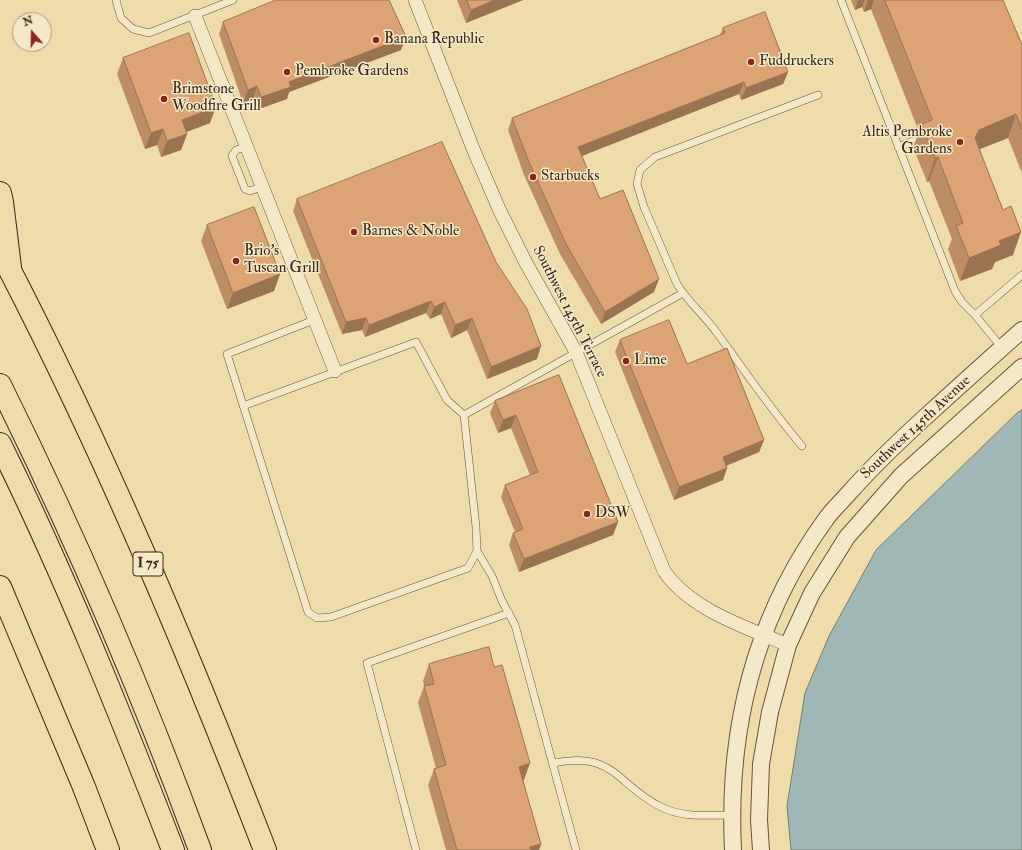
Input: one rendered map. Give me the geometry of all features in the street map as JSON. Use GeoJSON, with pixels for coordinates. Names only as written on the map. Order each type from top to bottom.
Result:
{"type":"FeatureCollection","features":[{"type":"Feature","properties":{"kind":"highway"},"geometry":{"type":"LineString","coordinates":[[0,193],[2,202],[5,260]]}},
{"type":"Feature","properties":{"kind":"highway","name":"I 75"},"geometry":{"type":"LineString","coordinates":[[5,260],[94,444],[165,601],[265,850]]}},
{"type":"Feature","properties":{"kind":"highway"},"geometry":{"type":"LineString","coordinates":[[0,385],[44,476],[121,650],[200,850]]}},
{"type":"Feature","properties":{"kind":"highway"},"geometry":{"type":"LineString","coordinates":[[0,444],[28,501],[94,653],[173,850]]}},
{"type":"Feature","properties":{"kind":"highway"},"geometry":{"type":"LineString","coordinates":[[1,590],[84,787],[108,850]]}},
{"type":"Feature","properties":{"kind":"street","name":"Southwest 145th Terrace"},"geometry":{"type":"LineString","coordinates":[[415,0],[499,209],[526,263],[576,352],[664,571],[672,582],[689,598],[718,614],[788,646]]}},
{"type":"Feature","properties":{"kind":"street"},"geometry":{"type":"LineString","coordinates":[[195,16],[245,147],[335,371]]}},
{"type":"Feature","properties":{"kind":"street","name":"Southwest 145th Avenue"},"geometry":{"type":"LineString","coordinates":[[733,850],[731,815],[732,774],[743,701],[762,635],[789,578],[826,518],[880,458],[1022,330]]}},
{"type":"Feature","properties":{"kind":"street","name":"Southwest 145th Avenue"},"geometry":{"type":"LineString","coordinates":[[761,850],[759,820],[762,764],[770,712],[788,646],[812,592],[847,537],[901,476],[1022,367]]}},
{"type":"Feature","properties":{"kind":"lane"},"geometry":{"type":"LineString","coordinates":[[116,0],[121,18],[133,29],[149,33],[233,0]]}},
{"type":"Feature","properties":{"kind":"lane"},"geometry":{"type":"LineString","coordinates":[[840,0],[955,291],[962,302],[975,315],[1002,348]]}},
{"type":"Feature","properties":{"kind":"lane"},"geometry":{"type":"LineString","coordinates":[[802,446],[786,428],[705,317],[683,293],[671,274],[644,207],[637,184],[640,170],[655,157],[818,95]]}},
{"type":"Feature","properties":{"kind":"lane"},"geometry":{"type":"LineString","coordinates":[[898,147],[916,140]]}},
{"type":"Feature","properties":{"kind":"lane"},"geometry":{"type":"LineString","coordinates":[[975,315],[1022,275]]}},
{"type":"Feature","properties":{"kind":"lane"},"geometry":{"type":"LineString","coordinates":[[464,415],[683,293]]}},
{"type":"Feature","properties":{"kind":"lane"},"geometry":{"type":"LineString","coordinates":[[314,320],[227,354],[308,612],[317,618],[331,617],[468,568],[477,551]]}},
{"type":"Feature","properties":{"kind":"lane"},"geometry":{"type":"LineString","coordinates":[[243,406],[416,342],[447,400],[464,415],[476,527],[477,551],[492,576],[515,625],[576,850]]}},
{"type":"Feature","properties":{"kind":"lane"},"geometry":{"type":"LineString","coordinates":[[416,850],[368,663],[509,613]]}},
{"type":"Feature","properties":{"kind":"lane"},"geometry":{"type":"LineString","coordinates":[[552,763],[583,760],[607,766],[633,788],[662,808],[695,815],[731,815]]}},
{"type":"Feature","properties":{"kind":"water"},"geometry":{"type":"Polygon","coordinates":[[[1022,410],[1022,850],[791,850],[787,806],[805,693],[829,636],[876,550],[1017,413],[1022,410]]]}},
{"type":"Feature","properties":{"kind":"building","name":"Pembroke Gardens"},"geometry":{"type":"Polygon","coordinates":[[[276,0],[389,0],[406,37],[289,82],[291,87],[261,97],[257,86],[248,90],[223,22],[276,0]]]}},
{"type":"Feature","properties":{"kind":"building"},"geometry":{"type":"Polygon","coordinates":[[[467,0],[495,0],[471,10],[467,0]]]}},
{"type":"Feature","properties":{"kind":"building","name":"Altis Pembroke Gardens"},"geometry":{"type":"Polygon","coordinates":[[[885,0],[1003,0],[1022,45],[1022,129],[1016,114],[979,130],[975,138],[1003,210],[1011,206],[1021,232],[999,241],[1001,245],[969,258],[956,226],[963,223],[938,157],[935,158],[922,124],[932,120],[885,0]]]}},
{"type":"Feature","properties":{"kind":"building"},"geometry":{"type":"Polygon","coordinates":[[[765,12],[788,72],[746,88],[744,82],[578,147],[600,199],[623,190],[659,279],[605,312],[565,242],[529,162],[512,118],[725,33],[723,28],[765,12]]]}},
{"type":"Feature","properties":{"kind":"building","name":"Brimstone Woodfire Grill"},"geometry":{"type":"Polygon","coordinates":[[[189,33],[216,107],[182,120],[187,134],[167,141],[163,129],[151,133],[123,58],[189,33]]]}},
{"type":"Feature","properties":{"kind":"building"},"geometry":{"type":"Polygon","coordinates":[[[442,142],[496,262],[527,309],[541,346],[491,367],[472,318],[455,325],[445,302],[434,307],[431,301],[369,325],[366,318],[346,322],[297,199],[442,142]]]}},
{"type":"Feature","properties":{"kind":"building","name":"Brio's Tuscan Grill"},"geometry":{"type":"Polygon","coordinates":[[[254,207],[280,274],[233,293],[207,225],[254,207]]]}},
{"type":"Feature","properties":{"kind":"building"},"geometry":{"type":"Polygon","coordinates":[[[669,320],[687,364],[727,348],[764,440],[723,457],[727,468],[679,487],[620,340],[669,320]]]}},
{"type":"Feature","properties":{"kind":"building"},"geometry":{"type":"Polygon","coordinates":[[[559,375],[618,522],[524,559],[513,533],[523,529],[505,485],[538,472],[516,415],[503,420],[495,401],[559,375]]]}},
{"type":"Feature","properties":{"kind":"building"},"geometry":{"type":"Polygon","coordinates":[[[489,647],[494,667],[502,665],[530,763],[519,767],[541,844],[530,847],[531,850],[457,850],[434,769],[446,765],[424,686],[434,684],[429,664],[489,647]]]}},
{"type":"Feature","properties":{"kind":"place","name":"Banana Republic"},"geometry":{"type":"Point","coordinates":[376,40]}},
{"type":"Feature","properties":{"kind":"place","name":"Fuddruckers"},"geometry":{"type":"Point","coordinates":[751,62]}},
{"type":"Feature","properties":{"kind":"place","name":"Pembroke Gardens"},"geometry":{"type":"Point","coordinates":[287,72]}},
{"type":"Feature","properties":{"kind":"place","name":"Brimstone Woodfire Grill"},"geometry":{"type":"Point","coordinates":[164,99]}},
{"type":"Feature","properties":{"kind":"place","name":"Altis Pembroke Gardens"},"geometry":{"type":"Point","coordinates":[960,142]}},
{"type":"Feature","properties":{"kind":"place","name":"Starbucks"},"geometry":{"type":"Point","coordinates":[533,177]}},
{"type":"Feature","properties":{"kind":"place","name":"Barnes & Noble"},"geometry":{"type":"Point","coordinates":[354,232]}},
{"type":"Feature","properties":{"kind":"place","name":"Brio's Tuscan Grill"},"geometry":{"type":"Point","coordinates":[236,261]}},
{"type":"Feature","properties":{"kind":"place","name":"Lime"},"geometry":{"type":"Point","coordinates":[626,361]}},
{"type":"Feature","properties":{"kind":"place","name":"DSW"},"geometry":{"type":"Point","coordinates":[587,514]}}]}
